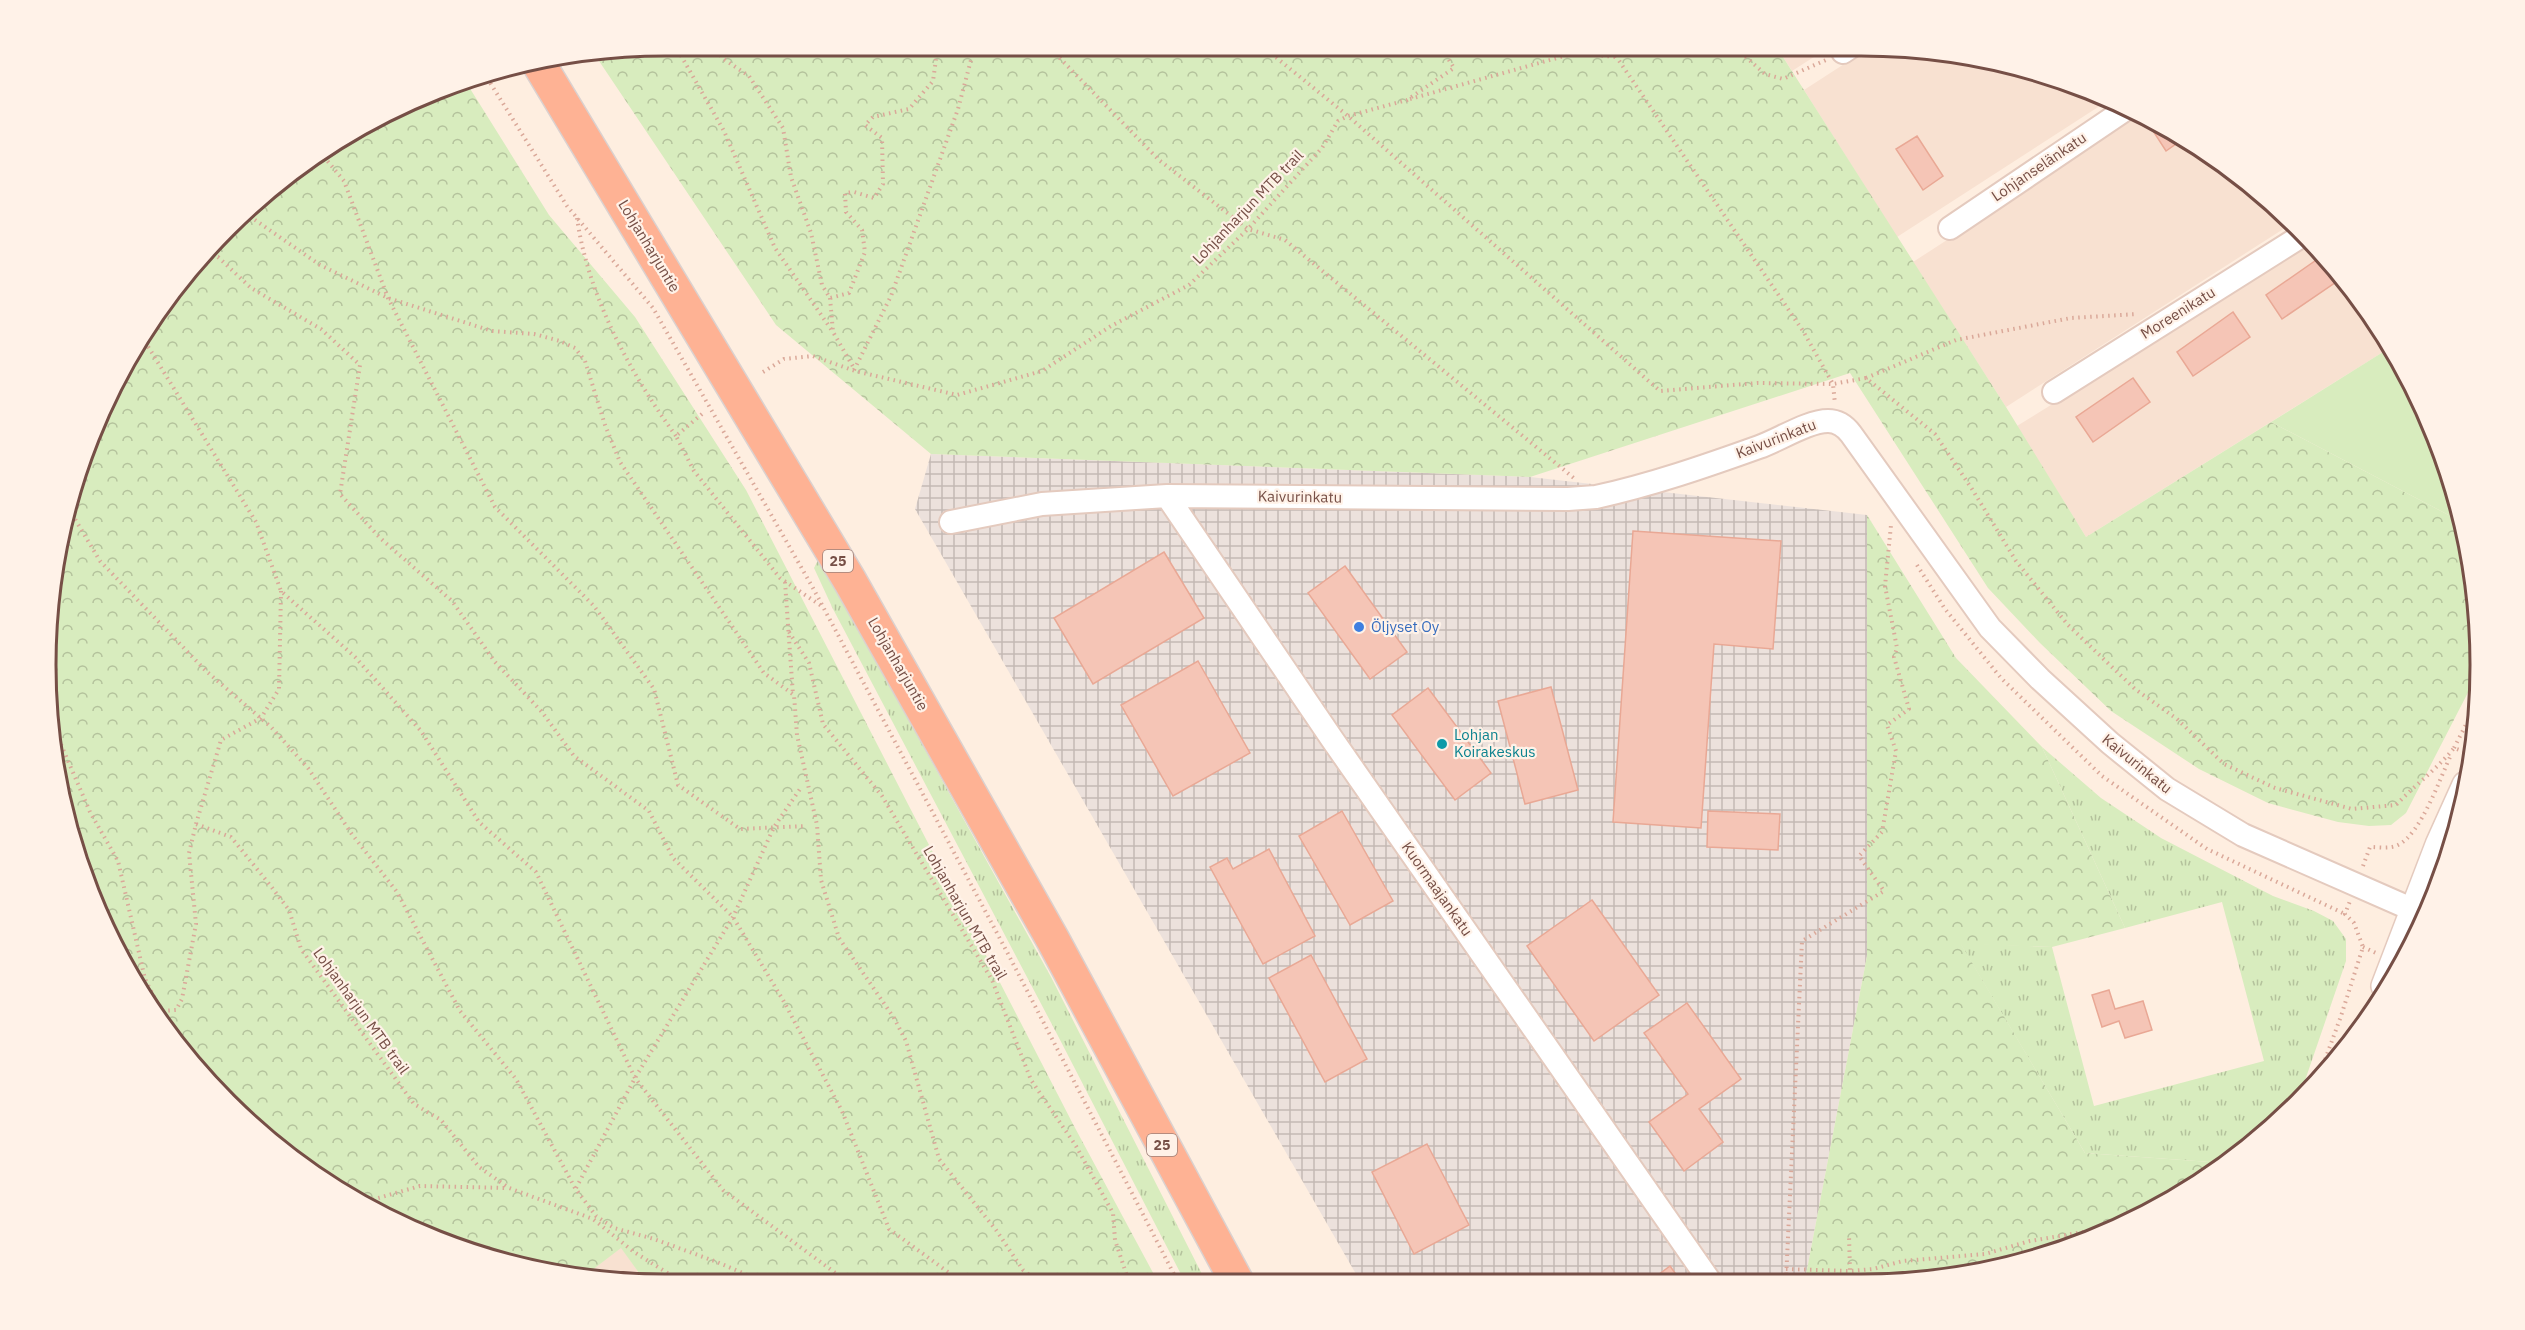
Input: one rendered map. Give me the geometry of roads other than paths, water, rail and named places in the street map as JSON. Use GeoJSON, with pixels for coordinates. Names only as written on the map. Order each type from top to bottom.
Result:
{"type":"FeatureCollection","features":[{"type":"Feature","properties":{"kind":"highway","name":"Lohjanharjuntie"},"geometry":{"type":"LineString","coordinates":[[541,68],[850,581],[977,803],[1233,1274]]}},
{"type":"Feature","properties":{"kind":"highway"},"geometry":{"type":"LineString","coordinates":[[1123,1073],[1254,1274]]}},
{"type":"Feature","properties":{"kind":"highway"},"geometry":{"type":"LineString","coordinates":[[1200,1216],[1226,1274]]}},
{"type":"Feature","properties":{"kind":"street","name":"Lohjanselänkatu"},"geometry":{"type":"LineString","coordinates":[[1950,228],[2119,113]]}},
{"type":"Feature","properties":{"kind":"street","name":"Moreenikatu"},"geometry":{"type":"LineString","coordinates":[[2054,392],[2296,239]]}},
{"type":"Feature","properties":{"kind":"street","name":"Kaivurinkatu"},"geometry":{"type":"LineString","coordinates":[[951,522],[1042,504],[1167,495],[1557,499],[1596,497],[1761,447],[1815,423],[1828,421],[1838,423],[1845,426],[1990,628],[2040,679],[2110,743],[2167,789],[2243,835],[2417,912]]}},
{"type":"Feature","properties":{"kind":"street","name":"Kuormaajankatu"},"geometry":{"type":"LineString","coordinates":[[1167,495],[1332,739],[1705,1274]]}},
{"type":"Feature","properties":{"kind":"place","name":"Öljyset Oy"},"geometry":{"type":"Point","coordinates":[1359,627]}},
{"type":"Feature","properties":{"kind":"place","name":"Lohjan Koirakeskus"},"geometry":{"type":"Point","coordinates":[1442,744]}}]}
